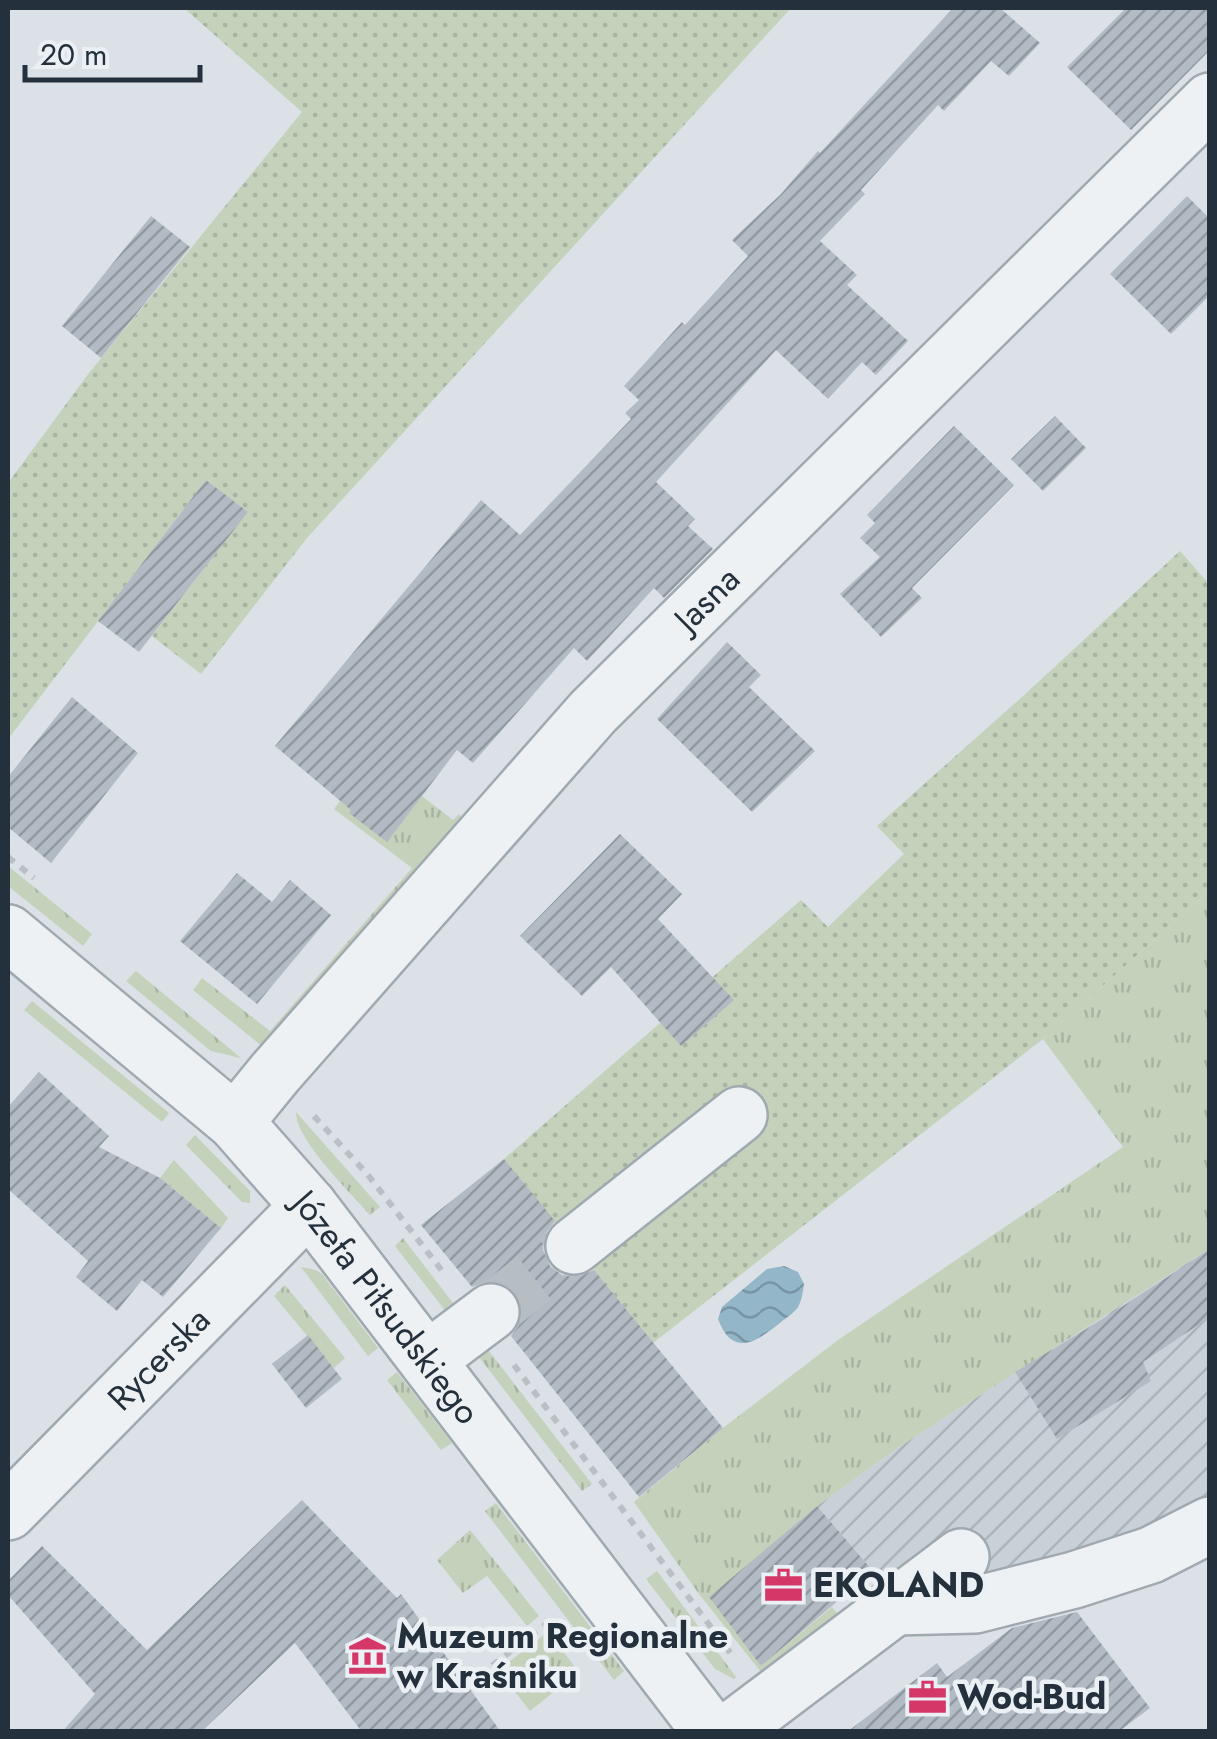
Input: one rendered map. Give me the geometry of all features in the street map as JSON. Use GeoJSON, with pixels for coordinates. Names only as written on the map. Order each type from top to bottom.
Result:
{"type":"FeatureCollection","features":[{"type":"Feature","properties":{"kind":"street","name":"Jasna"},"geometry":{"type":"LineString","coordinates":[[235,1122],[593,712],[1210,101]]}},
{"type":"Feature","properties":{"kind":"street","name":"Józefa Piłsudskiego"},"geometry":{"type":"LineString","coordinates":[[8,933],[235,1122],[309,1206],[711,1732]]}},
{"type":"Feature","properties":{"kind":"street"},"geometry":{"type":"LineString","coordinates":[[574,1246],[739,1115]]}},
{"type":"Feature","properties":{"kind":"street","name":"Rycerska"},"geometry":{"type":"LineString","coordinates":[[8,1512],[309,1206]]}},
{"type":"Feature","properties":{"kind":"street"},"geometry":{"type":"LineString","coordinates":[[427,1360],[492,1312]]}},
{"type":"Feature","properties":{"kind":"street"},"geometry":{"type":"LineString","coordinates":[[893,1608],[1086,1596],[1210,1525]]}},
{"type":"Feature","properties":{"kind":"street"},"geometry":{"type":"LineString","coordinates":[[729,1732],[961,1557]]}},
{"type":"Feature","properties":{"kind":"path"},"geometry":{"type":"LineString","coordinates":[[466,1685],[551,1620]]}},
{"type":"Feature","properties":{"kind":"shaded area"},"geometry":{"type":"Polygon","coordinates":[[[1209,1249],[1209,1500],[1140,1536],[979,1580],[943,1535],[897,1572],[873,1571],[817,1506],[899,1447],[1209,1249]]]}},
{"type":"Feature","properties":{"kind":"green space"},"geometry":{"type":"Polygon","coordinates":[[[184,8],[791,8],[307,538],[201,674],[152,636],[247,512],[206,480],[8,739],[8,483],[89,373],[302,112],[184,8]]]}},
{"type":"Feature","properties":{"kind":"green space"},"geometry":{"type":"Polygon","coordinates":[[[1180,551],[1209,584],[1209,891],[1043,1039],[653,1343],[504,1159],[801,900],[828,927],[904,854],[877,826],[1180,551]]]}},
{"type":"Feature","properties":{"kind":"green space"},"geometry":{"type":"Polygon","coordinates":[[[373,758],[453,820],[459,814],[465,823],[263,1047],[193,990],[202,978],[270,1031],[412,868],[334,809],[373,758]]]}},
{"type":"Feature","properties":{"kind":"green space"},"geometry":{"type":"Polygon","coordinates":[[[8,866],[92,934],[83,946],[8,886],[8,866]]]}},
{"type":"Feature","properties":{"kind":"green space"},"geometry":{"type":"Polygon","coordinates":[[[1209,891],[1209,1249],[899,1447],[817,1506],[710,1598],[761,1666],[832,1607],[841,1618],[772,1671],[761,1672],[634,1502],[838,1340],[1123,1147],[1043,1039],[1209,891]]]}},
{"type":"Feature","properties":{"kind":"green space"},"geometry":{"type":"Polygon","coordinates":[[[136,971],[241,1058],[211,1051],[126,981],[136,971]]]}},
{"type":"Feature","properties":{"kind":"green space"},"geometry":{"type":"Polygon","coordinates":[[[32,1001],[169,1113],[162,1122],[24,1010],[32,1001]]]}},
{"type":"Feature","properties":{"kind":"green space"},"geometry":{"type":"Polygon","coordinates":[[[296,1112],[380,1207],[370,1215],[314,1151],[296,1112]]]}},
{"type":"Feature","properties":{"kind":"green space"},"geometry":{"type":"Polygon","coordinates":[[[195,1135],[250,1191],[250,1203],[242,1202],[186,1145],[195,1135]]]}},
{"type":"Feature","properties":{"kind":"green space"},"geometry":{"type":"Polygon","coordinates":[[[174,1160],[228,1218],[221,1228],[160,1178],[174,1160]]]}},
{"type":"Feature","properties":{"kind":"green space"},"geometry":{"type":"Polygon","coordinates":[[[403,1238],[463,1316],[454,1322],[395,1246],[403,1238]]]}},
{"type":"Feature","properties":{"kind":"green space"},"geometry":{"type":"Polygon","coordinates":[[[301,1267],[322,1274],[378,1348],[368,1356],[301,1267]]]}},
{"type":"Feature","properties":{"kind":"green space"},"geometry":{"type":"Polygon","coordinates":[[[285,1285],[345,1358],[334,1368],[274,1296],[285,1285]]]}},
{"type":"Feature","properties":{"kind":"green space"},"geometry":{"type":"Polygon","coordinates":[[[478,1337],[592,1484],[582,1491],[469,1344],[478,1337]]]}},
{"type":"Feature","properties":{"kind":"green space"},"geometry":{"type":"Polygon","coordinates":[[[397,1372],[452,1443],[441,1450],[387,1380],[397,1372]]]}},
{"type":"Feature","properties":{"kind":"green space"},"geometry":{"type":"Polygon","coordinates":[[[496,1503],[624,1671],[614,1680],[485,1511],[496,1503]]]}},
{"type":"Feature","properties":{"kind":"green space"},"geometry":{"type":"Polygon","coordinates":[[[470,1530],[539,1616],[527,1626],[487,1576],[463,1593],[437,1560],[470,1530]]]}},
{"type":"Feature","properties":{"kind":"green space"},"geometry":{"type":"Polygon","coordinates":[[[657,1571],[734,1679],[715,1669],[646,1579],[657,1571]]]}},
{"type":"Feature","properties":{"kind":"green space"},"geometry":{"type":"Polygon","coordinates":[[[548,1632],[579,1672],[530,1711],[498,1670],[548,1632]]]}},
{"type":"Feature","properties":{"kind":"water"},"geometry":{"type":"Polygon","coordinates":[[[784,1266],[798,1272],[804,1284],[798,1307],[754,1340],[738,1343],[731,1339],[718,1319],[722,1307],[767,1269],[784,1266]]]}},
{"type":"Feature","properties":{"kind":"building"},"geometry":{"type":"Polygon","coordinates":[[[953,8],[1000,8],[1040,43],[1009,76],[991,61],[944,111],[938,105],[861,190],[865,194],[820,241],[857,275],[847,285],[908,341],[876,375],[862,362],[828,399],[776,350],[656,482],[695,519],[688,526],[713,549],[664,598],[654,588],[587,661],[574,648],[473,763],[457,750],[387,842],[275,746],[481,500],[520,535],[631,419],[625,413],[639,400],[624,386],[748,256],[732,240],[781,194],[953,8]]]}},
{"type":"Feature","properties":{"kind":"building"},"geometry":{"type":"Polygon","coordinates":[[[1126,8],[1210,8],[1210,50],[1131,130],[1067,67],[1126,8]]]}},
{"type":"Feature","properties":{"kind":"building"},"geometry":{"type":"Polygon","coordinates":[[[1187,196],[1210,219],[1210,295],[1171,334],[1110,274],[1187,196]]]}},
{"type":"Feature","properties":{"kind":"building"},"geometry":{"type":"Polygon","coordinates":[[[151,216],[190,247],[101,358],[62,326],[151,216]]]}},
{"type":"Feature","properties":{"kind":"building"},"geometry":{"type":"Polygon","coordinates":[[[1055,416],[1086,448],[1043,491],[1011,459],[1055,416]]]}},
{"type":"Feature","properties":{"kind":"building"},"geometry":{"type":"Polygon","coordinates":[[[954,426],[1014,485],[912,588],[922,598],[881,637],[840,594],[880,557],[860,538],[875,523],[867,515],[954,426]]]}},
{"type":"Feature","properties":{"kind":"building"},"geometry":{"type":"Polygon","coordinates":[[[206,480],[248,512],[139,652],[98,621],[206,480]]]}},
{"type":"Feature","properties":{"kind":"building"},"geometry":{"type":"Polygon","coordinates":[[[727,642],[761,675],[749,687],[815,751],[752,812],[657,719],[727,642]]]}},
{"type":"Feature","properties":{"kind":"building"},"geometry":{"type":"Polygon","coordinates":[[[72,697],[138,753],[51,863],[8,827],[8,777],[72,697]]]}},
{"type":"Feature","properties":{"kind":"building"},"geometry":{"type":"Polygon","coordinates":[[[620,834],[682,894],[658,919],[734,1000],[681,1046],[611,967],[582,996],[520,936],[620,834]]]}},
{"type":"Feature","properties":{"kind":"building"},"geometry":{"type":"Polygon","coordinates":[[[237,873],[272,902],[290,880],[331,915],[257,1004],[180,941],[237,873]]]}},
{"type":"Feature","properties":{"kind":"building"},"geometry":{"type":"Polygon","coordinates":[[[39,1072],[109,1136],[99,1147],[160,1178],[221,1228],[163,1297],[142,1280],[117,1311],[76,1277],[88,1261],[8,1189],[8,1107],[39,1072]]]}},
{"type":"Feature","properties":{"kind":"building"},"geometry":{"type":"Polygon","coordinates":[[[504,1159],[555,1221],[545,1234],[543,1250],[550,1266],[562,1275],[578,1277],[594,1270],[723,1428],[639,1497],[511,1336],[519,1325],[522,1309],[515,1293],[504,1284],[488,1281],[472,1287],[421,1225],[504,1159]]]}},
{"type":"Feature","properties":{"kind":"building"},"geometry":{"type":"Polygon","coordinates":[[[1210,1249],[1210,1317],[1143,1362],[1151,1381],[1057,1439],[1015,1372],[1210,1249]]]}},
{"type":"Feature","properties":{"kind":"building"},"geometry":{"type":"Polygon","coordinates":[[[308,1335],[342,1379],[306,1408],[272,1364],[308,1335]]]}},
{"type":"Feature","properties":{"kind":"building"},"geometry":{"type":"Polygon","coordinates":[[[302,1500],[397,1598],[401,1594],[501,1732],[362,1732],[295,1643],[201,1732],[62,1732],[95,1694],[8,1595],[8,1581],[42,1546],[147,1650],[302,1500]]]}},
{"type":"Feature","properties":{"kind":"building"},"geometry":{"type":"Polygon","coordinates":[[[817,1506],[873,1571],[761,1666],[709,1597],[817,1506]]]}},
{"type":"Feature","properties":{"kind":"building"},"geometry":{"type":"Polygon","coordinates":[[[1077,1612],[1150,1708],[1118,1732],[847,1732],[937,1663],[947,1677],[1012,1628],[1077,1612]]]}},
{"type":"Feature","properties":{"kind":"tunnel"},"geometry":{"type":"LineString","coordinates":[[491,1312],[574,1246]]}},
{"type":"Feature","properties":{"kind":"place","name":"EKOLAND"},"geometry":{"type":"Point","coordinates":[783,1585]}},
{"type":"Feature","properties":{"kind":"place","name":"Muzeum Regionalne w Kraśniku"},"geometry":{"type":"Point","coordinates":[367,1656]}},
{"type":"Feature","properties":{"kind":"place","name":"Wod-Bud"},"geometry":{"type":"Point","coordinates":[927,1697]}}]}
